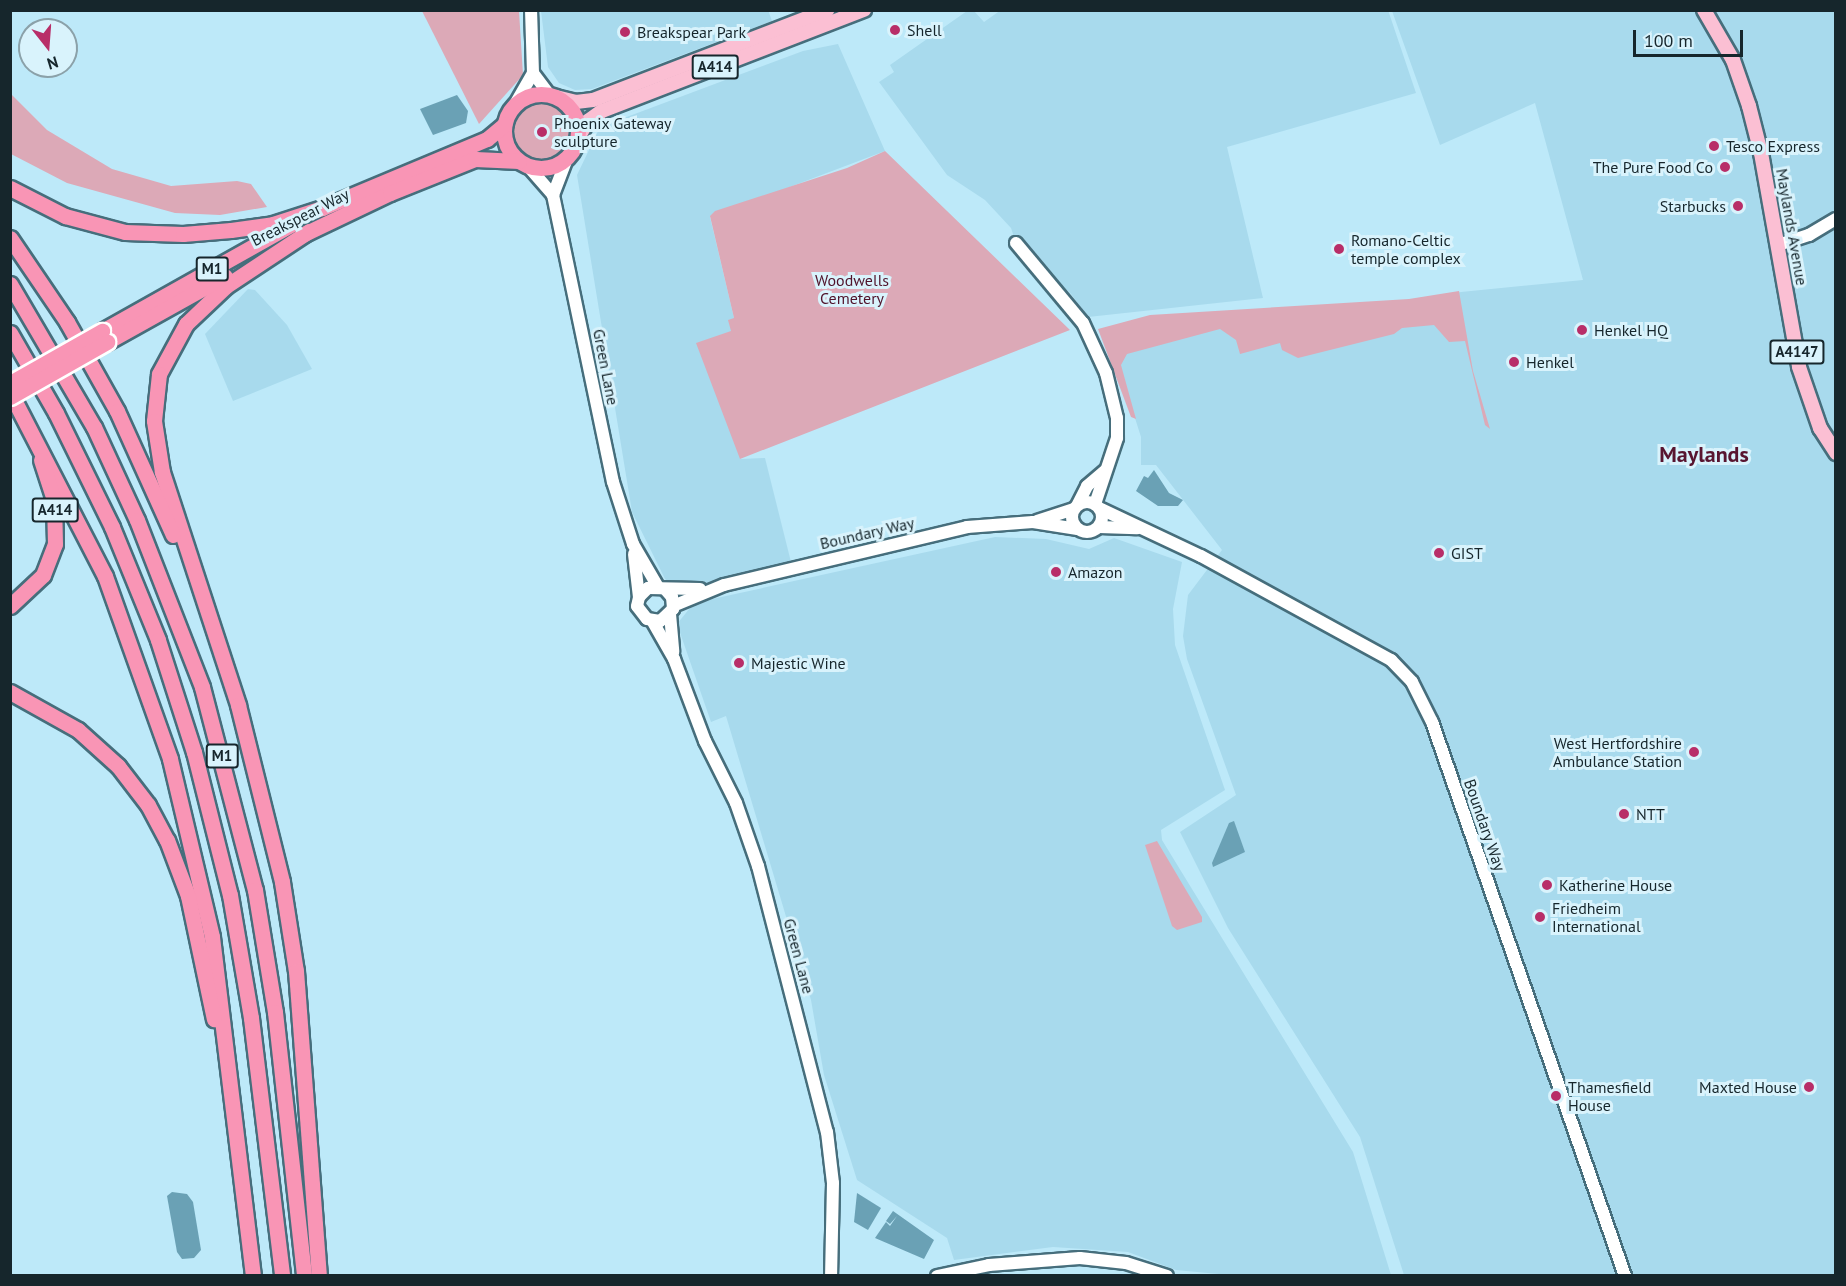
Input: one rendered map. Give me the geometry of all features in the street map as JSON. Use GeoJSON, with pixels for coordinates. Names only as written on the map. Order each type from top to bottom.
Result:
{"type":"FeatureCollection","features":[{"type":"Feature","properties":{"kind":"highway"},"geometry":{"type":"LineString","coordinates":[[553,95],[576,118],[578,138],[567,158],[548,167],[523,163],[505,140],[505,124],[514,106],[530,96],[553,95]]}},
{"type":"Feature","properties":{"kind":"highway","name":"Breakspear Way"},"geometry":{"type":"LineString","coordinates":[[322,208],[487,139],[505,124]]}},
{"type":"Feature","properties":{"kind":"highway","name":"Breakspear Way"},"geometry":{"type":"LineString","coordinates":[[105,337],[309,231],[390,193],[475,159],[523,163]]}},
{"type":"Feature","properties":{"kind":"highway"},"geometry":{"type":"LineString","coordinates":[[10,188],[65,216],[125,232],[223,231],[273,224],[322,208]]}},
{"type":"Feature","properties":{"kind":"highway","name":"M1"},"geometry":{"type":"LineString","coordinates":[[10,383],[105,337],[322,208]]}},
{"type":"Feature","properties":{"kind":"highway","name":"M1"},"geometry":{"type":"LineString","coordinates":[[309,231],[209,299],[178,335],[158,380],[157,453],[238,705],[282,882],[296,971],[311,1272]]}},
{"type":"Feature","properties":{"kind":"highway","name":"M1"},"geometry":{"type":"LineString","coordinates":[[10,238],[66,322],[117,411],[212,629]]}},
{"type":"Feature","properties":{"kind":"highway","name":"M1"},"geometry":{"type":"LineString","coordinates":[[10,284],[94,427],[177,620],[208,706],[256,902],[275,1012],[311,1272]]}},
{"type":"Feature","properties":{"kind":"highway","name":"M1"},"geometry":{"type":"LineString","coordinates":[[10,333],[56,413],[112,527],[158,640],[189,733],[230,895],[243,973],[282,1271]]}},
{"type":"Feature","properties":{"kind":"highway"},"geometry":{"type":"LineString","coordinates":[[105,337],[13,398],[105,576],[170,759],[212,937],[252,1271]]}},
{"type":"Feature","properties":{"kind":"highway","name":"A414"},"geometry":{"type":"LineString","coordinates":[[10,606],[43,575],[57,532],[54,500],[13,398]]}},
{"type":"Feature","properties":{"kind":"highway"},"geometry":{"type":"LineString","coordinates":[[10,692],[57,717],[102,752],[129,780],[160,826],[194,916],[230,1095]]}},
{"type":"Feature","properties":{"kind":"main road","name":"A414"},"geometry":{"type":"LineString","coordinates":[[553,95],[576,102],[593,100],[827,10]]}},
{"type":"Feature","properties":{"kind":"main road","name":"A414"},"geometry":{"type":"LineString","coordinates":[[578,138],[588,121],[602,111],[864,10]]}},
{"type":"Feature","properties":{"kind":"main road","name":"Maylands Avenue"},"geometry":{"type":"LineString","coordinates":[[1704,10],[1738,72],[1749,106],[1778,244],[1799,367],[1820,428],[1836,453]]}},
{"type":"Feature","properties":{"kind":"street"},"geometry":{"type":"LineString","coordinates":[[514,106],[533,74],[531,10]]}},
{"type":"Feature","properties":{"kind":"street"},"geometry":{"type":"LineString","coordinates":[[533,74],[553,95]]}},
{"type":"Feature","properties":{"kind":"street"},"geometry":{"type":"LineString","coordinates":[[553,195],[567,158]]}},
{"type":"Feature","properties":{"kind":"street","name":"Green Lane"},"geometry":{"type":"LineString","coordinates":[[523,163],[553,195],[611,472],[633,543],[639,597]]}},
{"type":"Feature","properties":{"kind":"street"},"geometry":{"type":"LineString","coordinates":[[1778,244],[1809,235],[1836,219]]}},
{"type":"Feature","properties":{"kind":"street"},"geometry":{"type":"LineString","coordinates":[[1016,243],[1069,303],[1098,349],[1117,418],[1115,449],[1107,469],[1098,506],[1099,527],[1089,532],[1077,529],[1071,518],[1076,507],[1087,486],[1107,469]]}},
{"type":"Feature","properties":{"kind":"street"},"geometry":{"type":"LineString","coordinates":[[1076,507],[1098,506]]}},
{"type":"Feature","properties":{"kind":"street","name":"Boundary Way"},"geometry":{"type":"LineString","coordinates":[[1098,506],[1201,556],[1391,660],[1412,682],[1436,731],[1626,1275]]}},
{"type":"Feature","properties":{"kind":"street","name":"Boundary Way"},"geometry":{"type":"LineString","coordinates":[[1033,522],[1076,507]]}},
{"type":"Feature","properties":{"kind":"street","name":"Boundary Way"},"geometry":{"type":"LineString","coordinates":[[662,588],[711,588],[967,527],[1033,522],[1077,529]]}},
{"type":"Feature","properties":{"kind":"street","name":"Boundary Way"},"geometry":{"type":"LineString","coordinates":[[1099,527],[1141,528]]}},
{"type":"Feature","properties":{"kind":"street","name":"Green Lane"},"geometry":{"type":"LineString","coordinates":[[633,543],[662,588]]}},
{"type":"Feature","properties":{"kind":"street"},"geometry":{"type":"LineString","coordinates":[[648,588],[662,588],[671,610],[653,622],[639,611],[639,597],[648,588]]}},
{"type":"Feature","properties":{"kind":"street","name":"Boundary Way"},"geometry":{"type":"LineString","coordinates":[[671,610],[711,588]]}},
{"type":"Feature","properties":{"kind":"street","name":"Green Lane"},"geometry":{"type":"LineString","coordinates":[[671,610],[674,659]]}},
{"type":"Feature","properties":{"kind":"street","name":"Green Lane"},"geometry":{"type":"LineString","coordinates":[[653,622],[674,659],[705,741],[749,832],[818,1088],[832,1161],[831,1275]]}},
{"type":"Feature","properties":{"kind":"street"},"geometry":{"type":"LineString","coordinates":[[937,1275],[989,1265],[1080,1258],[1126,1263],[1167,1275]]}},
{"type":"Feature","properties":{"kind":"shaded area"},"geometry":{"type":"Polygon","coordinates":[[[768,10],[772,21],[592,89],[575,90],[559,83],[548,67],[541,11],[768,10]]]}},
{"type":"Feature","properties":{"kind":"shaded area"},"geometry":{"type":"Polygon","coordinates":[[[1001,10],[1388,10],[1416,93],[1227,147],[1263,298],[1088,317],[1071,294],[1016,243],[1011,228],[985,200],[947,175],[879,82],[894,72],[890,65],[967,11],[974,11],[984,22],[1001,10]]]}},
{"type":"Feature","properties":{"kind":"shaded area"},"geometry":{"type":"Polygon","coordinates":[[[1392,11],[1835,11],[1835,1275],[1404,1275],[1360,1137],[1228,928],[1180,832],[1236,795],[1187,659],[1183,636],[1188,595],[1222,550],[1156,465],[1141,465],[1141,437],[1115,355],[1219,327],[1461,292],[1583,280],[1535,103],[1440,145],[1392,11]]]}},
{"type":"Feature","properties":{"kind":"shaded area"},"geometry":{"type":"Polygon","coordinates":[[[838,44],[885,151],[710,217],[734,318],[740,459],[765,458],[791,562],[698,586],[674,587],[665,579],[632,512],[577,175],[600,127],[803,51],[838,44]]]}},
{"type":"Feature","properties":{"kind":"shaded area"},"geometry":{"type":"Polygon","coordinates":[[[457,95],[468,111],[466,123],[433,135],[420,109],[457,95]]]}},
{"type":"Feature","properties":{"kind":"shaded area"},"geometry":{"type":"Polygon","coordinates":[[[248,289],[255,290],[287,325],[312,369],[233,401],[205,334],[248,289]]]}},
{"type":"Feature","properties":{"kind":"shaded area"},"geometry":{"type":"Polygon","coordinates":[[[1154,470],[1169,493],[1183,500],[1178,506],[1158,506],[1136,491],[1144,476],[1148,478],[1154,470]]]}},
{"type":"Feature","properties":{"kind":"shaded area"},"geometry":{"type":"Polygon","coordinates":[[[995,537],[1046,539],[1089,549],[1114,538],[1182,562],[1173,609],[1175,645],[1225,790],[1161,830],[1162,840],[1353,1152],[1391,1275],[1229,1275],[1176,1270],[1128,1252],[1053,1247],[954,1260],[947,1238],[857,1180],[824,1075],[811,1000],[726,716],[711,722],[677,624],[694,603],[995,537]]]}},
{"type":"Feature","properties":{"kind":"shaded area"},"geometry":{"type":"Polygon","coordinates":[[[1234,821],[1245,852],[1213,867],[1212,863],[1229,823],[1234,821]]]}},
{"type":"Feature","properties":{"kind":"shaded area"},"geometry":{"type":"Polygon","coordinates":[[[172,1192],[187,1194],[193,1202],[201,1250],[194,1258],[182,1259],[177,1252],[167,1196],[172,1192]]]}},
{"type":"Feature","properties":{"kind":"shaded area"},"geometry":{"type":"Polygon","coordinates":[[[857,1193],[881,1208],[868,1230],[854,1222],[857,1193]]]}},
{"type":"Feature","properties":{"kind":"shaded area"},"geometry":{"type":"Polygon","coordinates":[[[893,1211],[934,1240],[924,1259],[875,1238],[886,1222],[890,1226],[897,1216],[890,1224],[886,1221],[893,1211]]]}},
{"type":"Feature","properties":{"kind":"green space"},"geometry":{"type":"Polygon","coordinates":[[[422,11],[519,11],[523,75],[479,124],[422,11]]]}},
{"type":"Feature","properties":{"kind":"green space"},"geometry":{"type":"Polygon","coordinates":[[[10,93],[47,130],[112,169],[171,186],[237,181],[251,184],[267,207],[220,215],[175,213],[67,183],[11,154],[10,93]]]}},
{"type":"Feature","properties":{"kind":"green space"},"geometry":{"type":"Polygon","coordinates":[[[540,102],[557,107],[565,115],[570,132],[565,149],[557,157],[540,162],[523,157],[515,149],[510,132],[515,115],[523,107],[540,102]]]}},
{"type":"Feature","properties":{"kind":"green space","name":"Woodwells Cemetery"},"geometry":{"type":"Polygon","coordinates":[[[885,151],[1070,330],[740,459],[696,343],[731,331],[728,320],[734,318],[710,216],[715,211],[847,168],[885,151]]]}},
{"type":"Feature","properties":{"kind":"green space"},"geometry":{"type":"Polygon","coordinates":[[[1459,291],[1473,371],[1490,429],[1485,425],[1465,341],[1449,342],[1434,325],[1402,328],[1394,334],[1298,358],[1282,350],[1280,343],[1240,354],[1236,340],[1220,329],[1127,354],[1121,365],[1136,419],[1131,417],[1098,329],[1150,315],[1409,299],[1459,291]]]}},
{"type":"Feature","properties":{"kind":"green space"},"geometry":{"type":"Polygon","coordinates":[[[1157,841],[1202,917],[1202,922],[1177,930],[1172,926],[1145,845],[1157,841]]]}},
{"type":"Feature","properties":{"kind":"place","name":"Shell"},"geometry":{"type":"Point","coordinates":[895,30]}},
{"type":"Feature","properties":{"kind":"place","name":"Breakspear Park"},"geometry":{"type":"Point","coordinates":[625,32]}},
{"type":"Feature","properties":{"kind":"place","name":"Phoenix Gateway sculpture"},"geometry":{"type":"Point","coordinates":[542,132]}},
{"type":"Feature","properties":{"kind":"place","name":"Tesco Express"},"geometry":{"type":"Point","coordinates":[1714,146]}},
{"type":"Feature","properties":{"kind":"place","name":"The Pure Food Co"},"geometry":{"type":"Point","coordinates":[1725,167]}},
{"type":"Feature","properties":{"kind":"place","name":"Starbucks"},"geometry":{"type":"Point","coordinates":[1738,206]}},
{"type":"Feature","properties":{"kind":"place","name":"Romano-Celtic temple complex"},"geometry":{"type":"Point","coordinates":[1339,249]}},
{"type":"Feature","properties":{"kind":"place","name":"Henkel HQ"},"geometry":{"type":"Point","coordinates":[1582,330]}},
{"type":"Feature","properties":{"kind":"place","name":"Henkel"},"geometry":{"type":"Point","coordinates":[1514,362]}},
{"type":"Feature","properties":{"kind":"place","name":"GIST"},"geometry":{"type":"Point","coordinates":[1439,553]}},
{"type":"Feature","properties":{"kind":"place","name":"Amazon"},"geometry":{"type":"Point","coordinates":[1056,572]}},
{"type":"Feature","properties":{"kind":"place","name":"Majestic Wine"},"geometry":{"type":"Point","coordinates":[739,663]}},
{"type":"Feature","properties":{"kind":"place","name":"West Hertfordshire Ambulance Station"},"geometry":{"type":"Point","coordinates":[1694,752]}},
{"type":"Feature","properties":{"kind":"place","name":"NTT"},"geometry":{"type":"Point","coordinates":[1624,814]}},
{"type":"Feature","properties":{"kind":"place","name":"Katherine House"},"geometry":{"type":"Point","coordinates":[1547,885]}},
{"type":"Feature","properties":{"kind":"place","name":"Friedheim International"},"geometry":{"type":"Point","coordinates":[1540,917]}},
{"type":"Feature","properties":{"kind":"place","name":"Maxted House"},"geometry":{"type":"Point","coordinates":[1809,1087]}},
{"type":"Feature","properties":{"kind":"place","name":"Thamesfield House"},"geometry":{"type":"Point","coordinates":[1556,1096]}},
{"type":"Feature","properties":{"kind":"district","name":"Maylands"},"geometry":{"type":"Point","coordinates":[1704,455]}}]}
